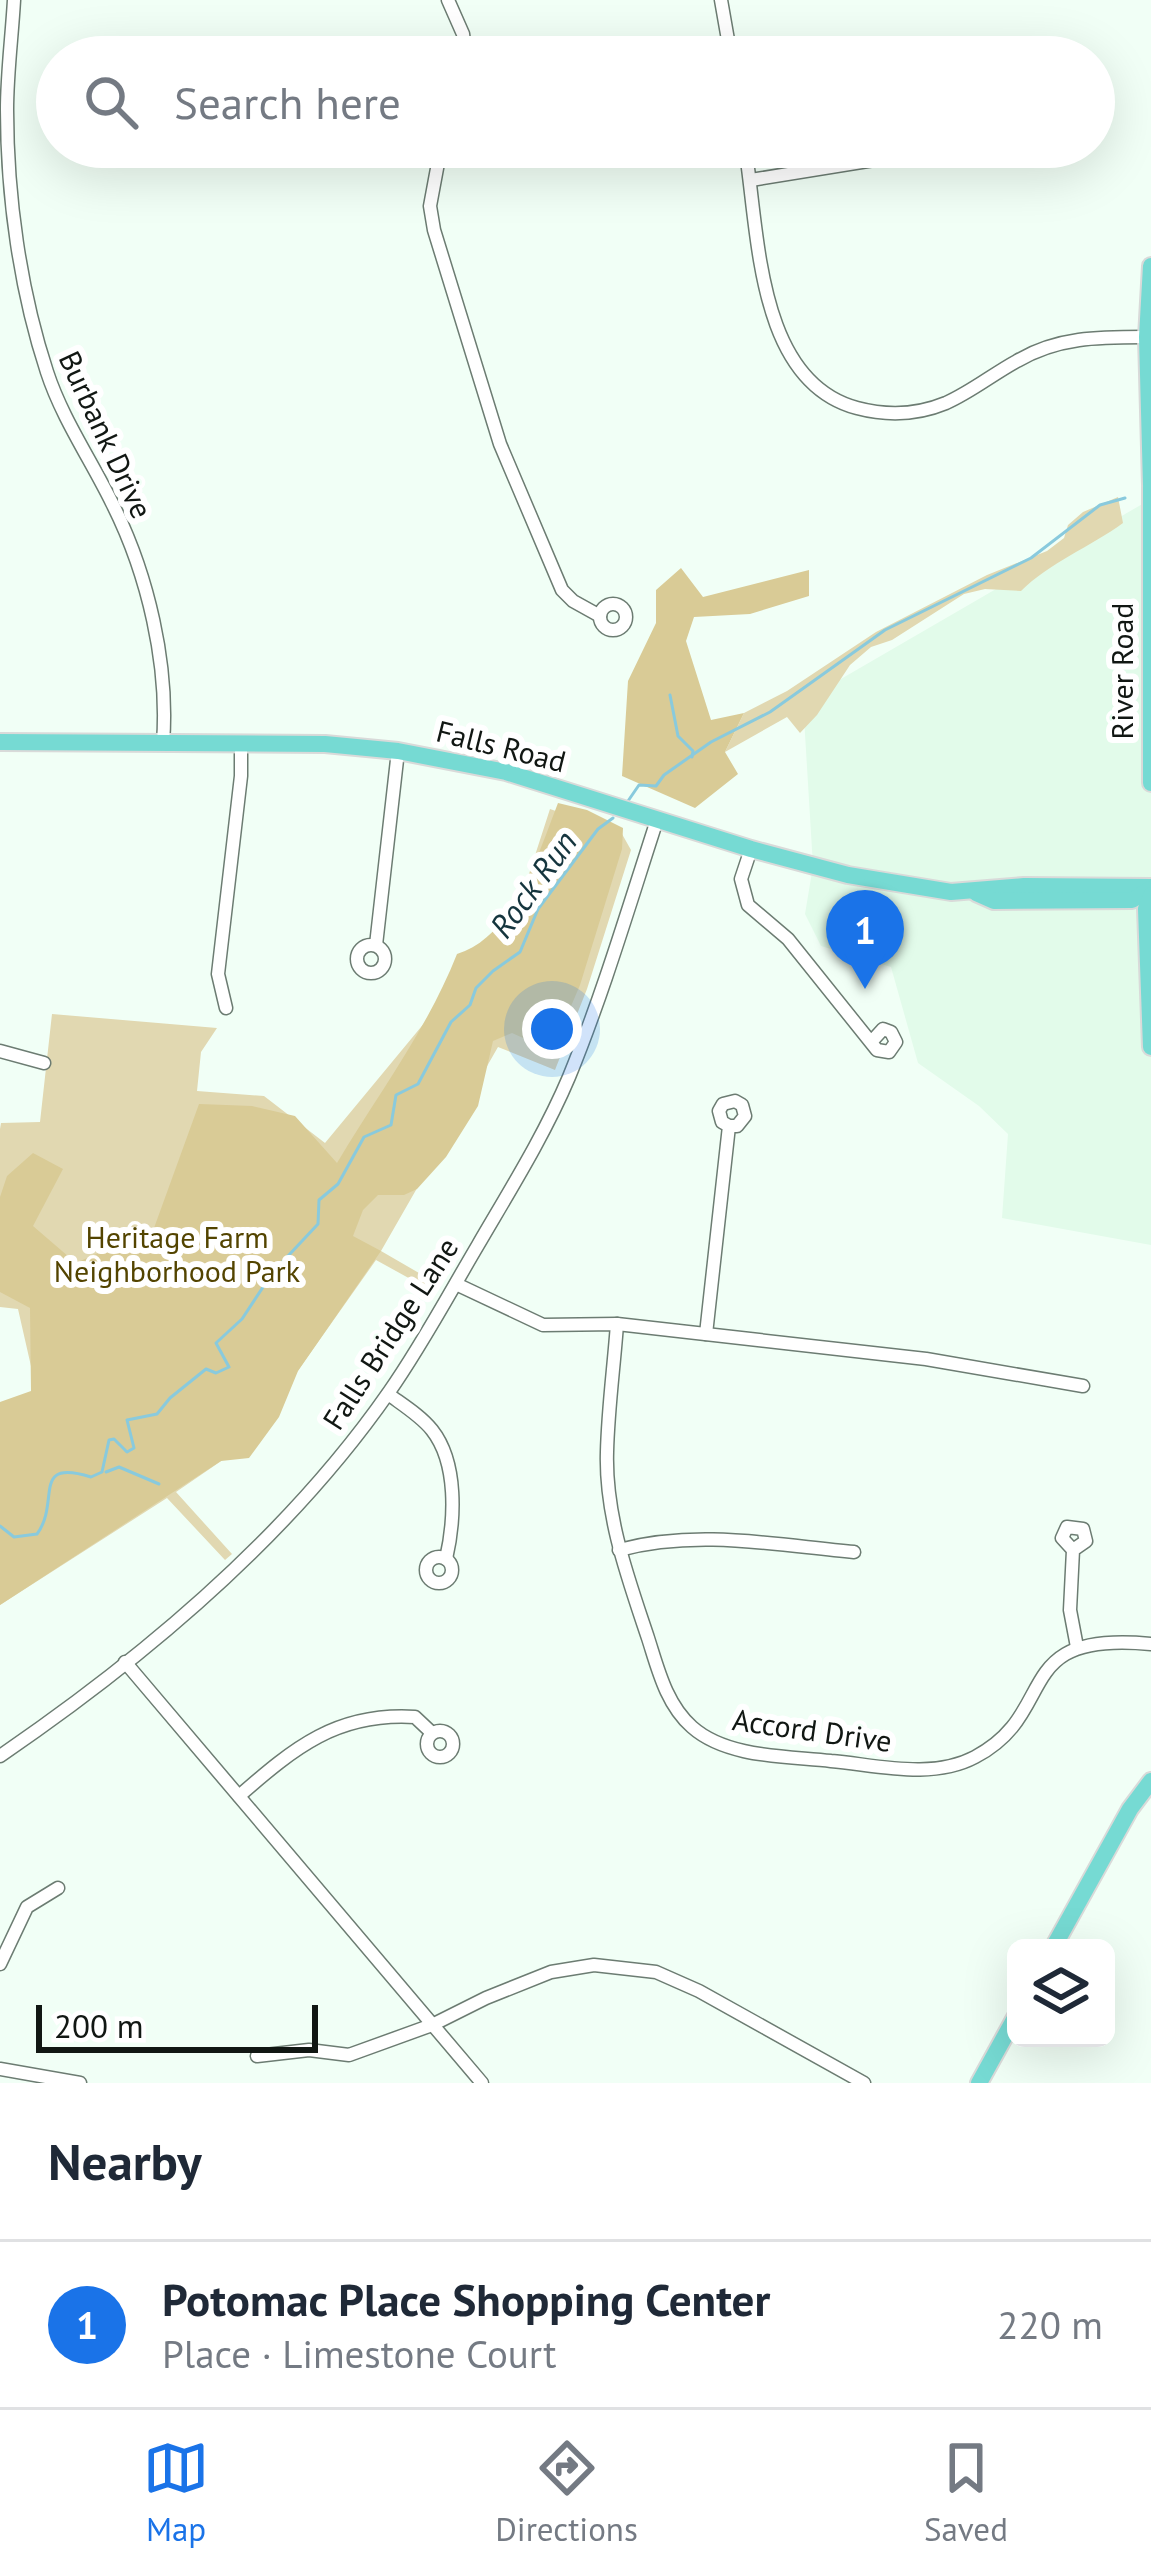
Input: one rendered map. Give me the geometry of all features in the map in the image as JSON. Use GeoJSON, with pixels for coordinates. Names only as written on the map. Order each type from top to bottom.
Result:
{"type":"FeatureCollection","features":[{"type":"Feature","properties":{"kind":"main road","name":"River Road"},"geometry":{"type":"LineString","coordinates":[[1151,266],[1151,783]]}},
{"type":"Feature","properties":{"kind":"main road","name":"Falls Road"},"geometry":{"type":"LineString","coordinates":[[0,742],[241,742],[398,751],[506,772],[848,875],[976,892],[1024,886],[1151,890]]}},
{"type":"Feature","properties":{"kind":"main road"},"geometry":{"type":"LineString","coordinates":[[1151,890],[1146,909],[1151,1048]]}},
{"type":"Feature","properties":{"kind":"main road"},"geometry":{"type":"LineString","coordinates":[[1058,1939],[1130,1809],[1151,1781]]}},
{"type":"Feature","properties":{"kind":"main road"},"geometry":{"type":"LineString","coordinates":[[979,2083],[1007,2032]]}},
{"type":"Feature","properties":{"kind":"street","name":"Burbank Drive"},"geometry":{"type":"LineString","coordinates":[[14,0],[7,109],[10,176],[32,322],[49,378],[115,509],[141,577],[158,660],[163,743]]}},
{"type":"Feature","properties":{"kind":"street"},"geometry":{"type":"LineString","coordinates":[[448,0],[464,36]]}},
{"type":"Feature","properties":{"kind":"street"},"geometry":{"type":"LineString","coordinates":[[722,0],[727,36]]}},
{"type":"Feature","properties":{"kind":"street"},"geometry":{"type":"LineString","coordinates":[[437,168],[430,206],[433,227],[500,444],[562,590],[601,616]]}},
{"type":"Feature","properties":{"kind":"street"},"geometry":{"type":"LineString","coordinates":[[749,168],[776,332],[800,371],[847,405],[871,412],[916,412],[948,402],[1057,342],[1149,337]]}},
{"type":"Feature","properties":{"kind":"street"},"geometry":{"type":"LineString","coordinates":[[751,179],[822,168]]}},
{"type":"Feature","properties":{"kind":"street"},"geometry":{"type":"LineString","coordinates":[[226,1008],[218,974],[241,742]]}},
{"type":"Feature","properties":{"kind":"street"},"geometry":{"type":"LineString","coordinates":[[376,946],[398,751]]}},
{"type":"Feature","properties":{"kind":"street","name":"Falls Bridge Lane"},"geometry":{"type":"LineString","coordinates":[[0,1756],[125,1662],[276,1528],[327,1473],[388,1394],[525,1164],[568,1078],[657,820]]}},
{"type":"Feature","properties":{"kind":"street"},"geometry":{"type":"LineString","coordinates":[[751,849],[741,879],[748,904],[788,939],[873,1040]]}},
{"type":"Feature","properties":{"kind":"street"},"geometry":{"type":"LineString","coordinates":[[0,1051],[44,1063]]}},
{"type":"Feature","properties":{"kind":"street"},"geometry":{"type":"LineString","coordinates":[[706,1334],[729,1126]]}},
{"type":"Feature","properties":{"kind":"street"},"geometry":{"type":"LineString","coordinates":[[456,1284],[543,1325],[617,1324],[706,1334],[926,1359],[1083,1386]]}},
{"type":"Feature","properties":{"kind":"street","name":"Accord Drive"},"geometry":{"type":"LineString","coordinates":[[617,1324],[606,1454],[620,1550],[664,1684],[677,1711],[693,1729],[742,1749],[910,1769],[955,1766],[1000,1740],[1047,1669],[1077,1647]]}},
{"type":"Feature","properties":{"kind":"street"},"geometry":{"type":"LineString","coordinates":[[388,1394],[429,1425],[446,1456],[452,1535],[446,1559]]}},
{"type":"Feature","properties":{"kind":"street"},"geometry":{"type":"LineString","coordinates":[[620,1550],[659,1539],[694,1537],[854,1552]]}},
{"type":"Feature","properties":{"kind":"street"},"geometry":{"type":"LineString","coordinates":[[1073,1550],[1070,1610],[1077,1647],[1111,1640],[1151,1645]]}},
{"type":"Feature","properties":{"kind":"street"},"geometry":{"type":"LineString","coordinates":[[125,1662],[482,2083]]}},
{"type":"Feature","properties":{"kind":"street"},"geometry":{"type":"LineString","coordinates":[[238,1796],[304,1741],[356,1722],[385,1715],[416,1717],[432,1733]]}},
{"type":"Feature","properties":{"kind":"street"},"geometry":{"type":"LineString","coordinates":[[0,1964],[27,1907],[58,1888]]}},
{"type":"Feature","properties":{"kind":"street"},"geometry":{"type":"LineString","coordinates":[[257,2056],[309,2050],[349,2056],[551,1972],[595,1965],[656,1972],[864,2083]]}},
{"type":"Feature","properties":{"kind":"street"},"geometry":{"type":"LineString","coordinates":[[0,2069],[80,2083]]}},
{"type":"Feature","properties":{"kind":"shaded area"},"geometry":{"type":"Polygon","coordinates":[[[1151,499],[1151,1245],[1002,1218],[1008,1134],[979,1106],[918,1063],[891,967],[821,946],[805,914],[813,866],[803,701],[1151,499]]]}},
{"type":"Feature","properties":{"kind":"green space"},"geometry":{"type":"Polygon","coordinates":[[[1118,497],[1123,523],[1021,591],[985,589],[964,594],[892,640],[871,647],[850,665],[800,733],[787,717],[725,752],[744,713],[787,691],[876,632],[987,575],[1047,551],[1064,538],[1068,525],[1083,512],[1118,497]]]}},
{"type":"Feature","properties":{"kind":"green space"},"geometry":{"type":"Polygon","coordinates":[[[681,568],[703,597],[809,570],[809,596],[750,614],[694,617],[686,641],[711,720],[744,713],[725,752],[738,774],[695,808],[622,776],[628,681],[656,623],[656,590],[681,568]]]}},
{"type":"Feature","properties":{"kind":"green space","name":"Heritage Farm Neighborhood Park"},"geometry":{"type":"Polygon","coordinates":[[[558,803],[587,810],[623,828],[622,849],[580,985],[552,1051],[512,1033],[493,1041],[478,1106],[446,1157],[417,1189],[404,1195],[378,1195],[363,1210],[353,1236],[381,1251],[298,1371],[279,1417],[249,1458],[221,1461],[0,1605],[0,1402],[31,1391],[30,1308],[0,1292],[0,1197],[7,1176],[33,1153],[63,1169],[33,1226],[76,1263],[154,1228],[199,1104],[252,1106],[295,1116],[337,1163],[417,1035],[457,954],[477,945],[509,912],[558,803]]]}},
{"type":"Feature","properties":{"kind":"green space","name":"Heritage Farm Neighborhood Park"},"geometry":{"type":"Polygon","coordinates":[[[550,809],[622,834],[631,850],[587,989],[555,1070],[498,1047],[381,1251],[438,1284],[434,1292],[376,1260],[246,1444],[176,1492],[232,1554],[225,1560],[167,1498],[0,1605],[38,1397],[18,1309],[0,1307],[0,1129],[1,1123],[40,1122],[52,1014],[217,1028],[201,1052],[197,1091],[264,1096],[325,1143],[517,911],[550,809]]]}},
{"type":"Feature","properties":{"kind":"waterway","name":"Rock Run"},"geometry":{"type":"LineString","coordinates":[[628,801],[639,785],[656,786],[711,742],[770,712],[885,630],[1031,558],[1100,505],[1125,498]]}},
{"type":"Feature","properties":{"kind":"waterway"},"geometry":{"type":"LineString","coordinates":[[670,695],[678,736],[693,751],[692,757]]}},
{"type":"Feature","properties":{"kind":"waterway","name":"Rock Run"},"geometry":{"type":"LineString","coordinates":[[0,1526],[14,1537],[37,1534],[53,1478],[60,1473],[91,1477],[102,1472],[109,1440],[114,1439],[127,1452],[134,1448],[127,1420],[157,1414],[206,1369],[216,1373],[229,1367],[216,1343],[242,1319],[273,1272],[318,1224],[319,1200],[338,1184],[364,1137],[391,1125],[396,1095],[418,1084],[451,1022],[470,1005],[476,988],[520,952],[538,909],[598,829],[613,818]]}},
{"type":"Feature","properties":{"kind":"waterway"},"geometry":{"type":"LineString","coordinates":[[106,1472],[119,1467],[159,1484]]}},
{"type":"Feature","properties":{"kind":"place","name":"Potomac Place Shopping Center"},"geometry":{"type":"Point","coordinates":[865,989]}}]}
